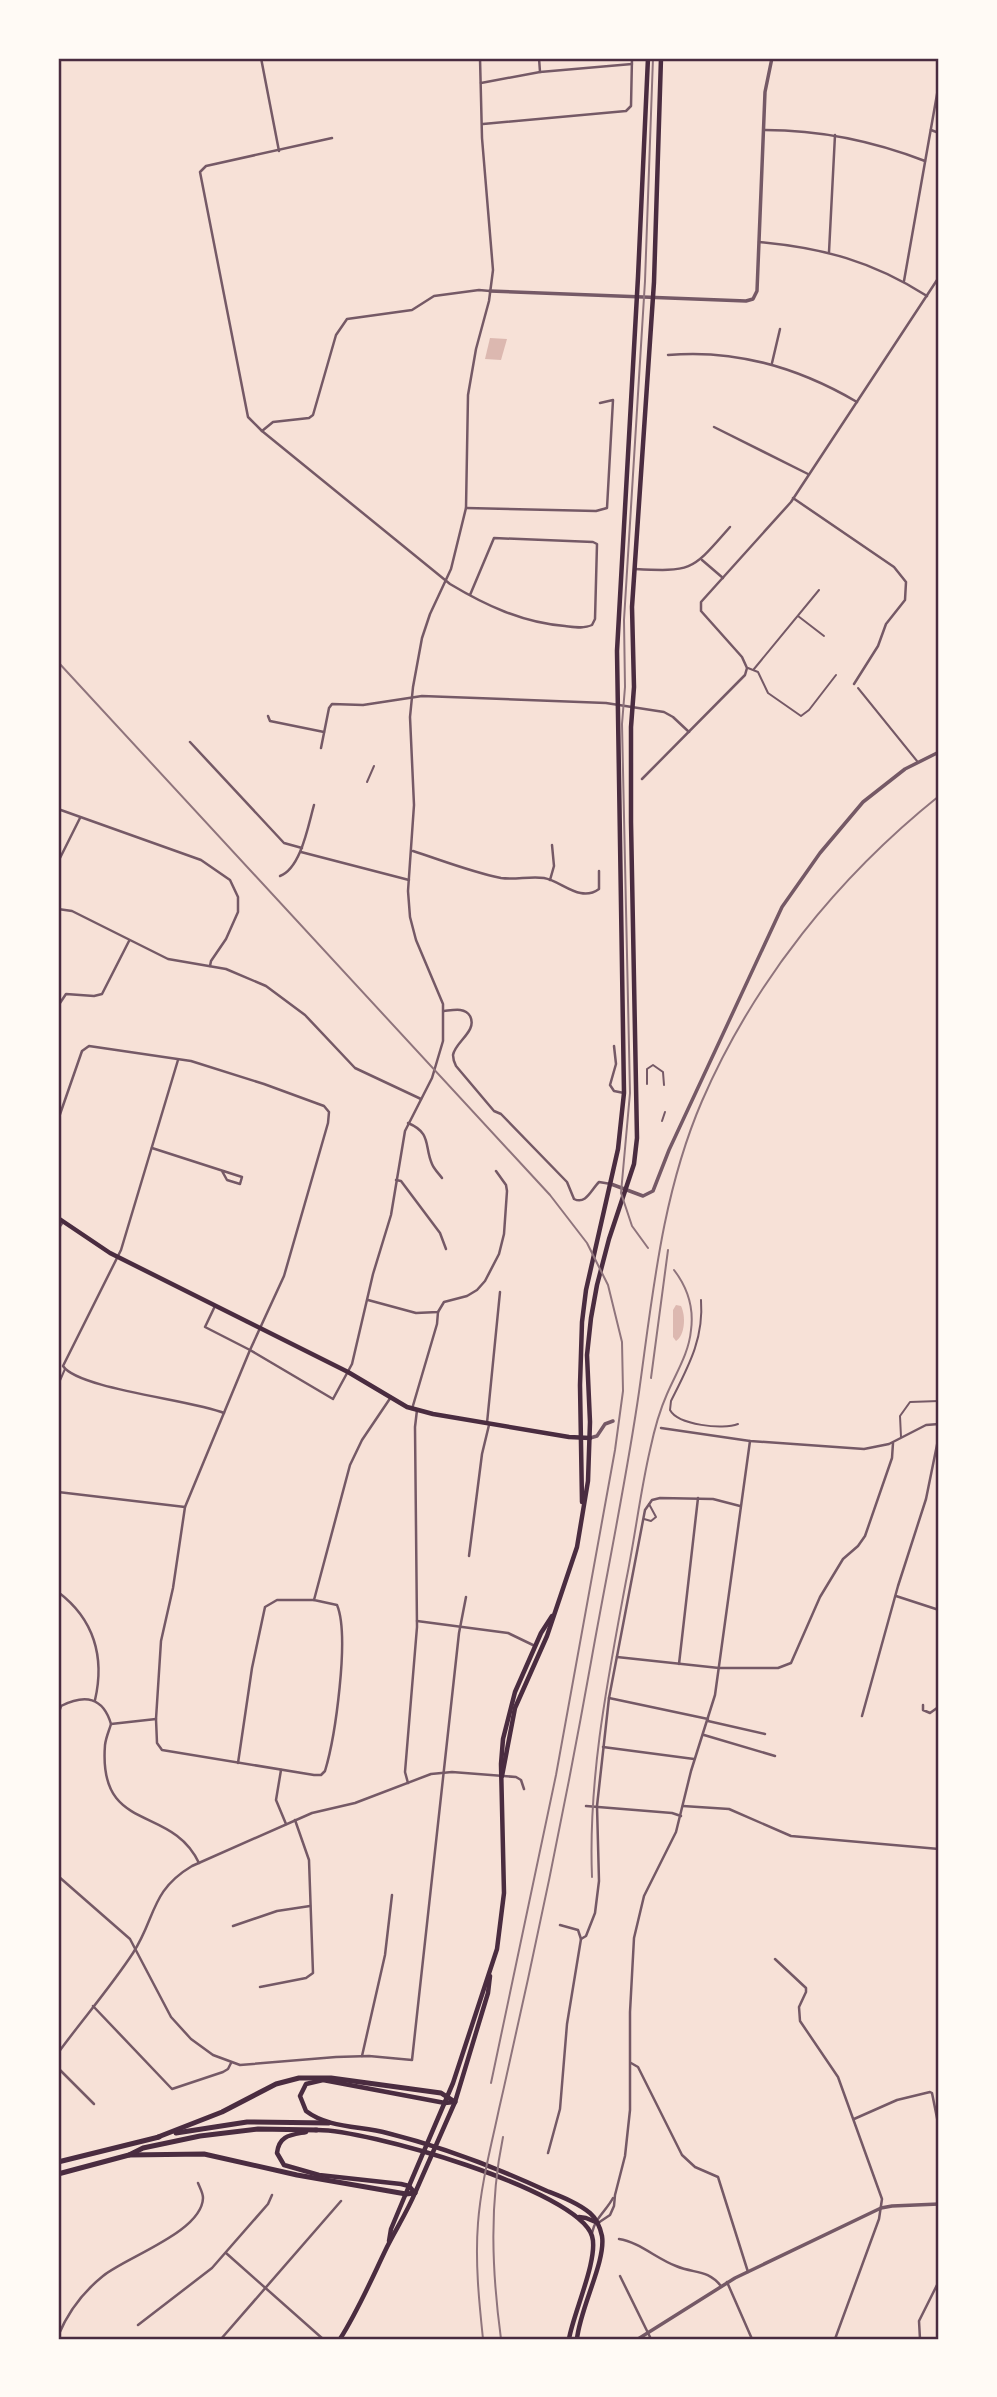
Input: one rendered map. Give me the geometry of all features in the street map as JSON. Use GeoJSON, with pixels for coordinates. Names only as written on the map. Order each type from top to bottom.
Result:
{"type":"FeatureCollection","features":[{"type":"Feature","properties":{"kind":"highway"},"geometry":{"type":"LineString","coordinates":[[158,2137],[222,2112],[276,2084],[299,2078],[331,2078],[455,2102]]}},
{"type":"Feature","properties":{"kind":"highway"},"geometry":{"type":"LineString","coordinates":[[58,2162],[158,2137],[247,2122],[329,2123]]}},
{"type":"Feature","properties":{"kind":"highway"},"geometry":{"type":"LineString","coordinates":[[58,2174],[129,2155],[143,2148],[226,2132],[284,2128],[317,2130]]}},
{"type":"Feature","properties":{"kind":"highway"},"geometry":{"type":"LineString","coordinates":[[129,2155],[212,2155],[297,2175],[405,2194],[415,2193]]}},
{"type":"Feature","properties":{"kind":"main road"},"geometry":{"type":"LineString","coordinates":[[583,1507],[580,1492],[580,1373],[583,1313],[620,1140],[624,1093],[618,621],[648,58]]}},
{"type":"Feature","properties":{"kind":"main road"},"geometry":{"type":"LineString","coordinates":[[502,1776],[515,1708],[547,1636],[574,1557],[587,1492],[590,1438],[587,1365],[591,1318],[597,1284],[635,1154],[638,1120],[631,822],[634,659],[632,607],[653,298],[661,58]]}},
{"type":"Feature","properties":{"kind":"main road"},"geometry":{"type":"LineString","coordinates":[[58,1218],[118,1257],[348,1372],[414,1409],[590,1438]]}},
{"type":"Feature","properties":{"kind":"main road"},"geometry":{"type":"LineString","coordinates":[[388,2244],[398,2232],[455,2102],[488,1993],[504,1912],[503,1739],[509,1707],[535,1646],[555,1611]]}},
{"type":"Feature","properties":{"kind":"main road"},"geometry":{"type":"LineString","coordinates":[[340,2339],[364,2298],[388,2244],[391,2228],[447,2099],[490,1976]]}},
{"type":"Feature","properties":{"kind":"main road"},"geometry":{"type":"LineString","coordinates":[[447,2099],[316,2080],[309,2082],[301,2093],[302,2106],[329,2123],[369,2129],[462,2155],[578,2205],[596,2221],[602,2235],[601,2250],[580,2317],[578,2339]]}},
{"type":"Feature","properties":{"kind":"main road"},"geometry":{"type":"LineString","coordinates":[[415,2193],[409,2186],[319,2175],[289,2168],[282,2164],[277,2153],[282,2140],[291,2134],[317,2130],[369,2137],[459,2162],[521,2187],[578,2217],[596,2221]]}},
{"type":"Feature","properties":{"kind":"main road"},"geometry":{"type":"LineString","coordinates":[[569,2339],[573,2316],[593,2254],[592,2234],[578,2217]]}},
{"type":"Feature","properties":{"kind":"street"},"geometry":{"type":"LineString","coordinates":[[261,58],[279,151]]}},
{"type":"Feature","properties":{"kind":"street"},"geometry":{"type":"LineString","coordinates":[[215,1306],[205,1327],[250,1350],[332,1399],[352,1364],[366,1300],[391,1215],[403,1136],[441,1055],[444,1011],[440,994],[412,931],[409,910],[414,805],[410,740],[412,698],[425,627],[446,582],[466,508],[468,396],[472,365],[491,291],[493,259],[482,124],[480,58]]}},
{"type":"Feature","properties":{"kind":"street"},"geometry":{"type":"LineString","coordinates":[[539,58],[540,72]]}},
{"type":"Feature","properties":{"kind":"street"},"geometry":{"type":"LineString","coordinates":[[482,124],[626,111],[631,106],[632,58]]}},
{"type":"Feature","properties":{"kind":"street"},"geometry":{"type":"LineString","coordinates":[[262,431],[272,422],[309,418],[313,415],[337,331],[347,319],[412,310],[434,296],[479,290],[637,298],[753,299],[757,290],[765,92],[772,58]]}},
{"type":"Feature","properties":{"kind":"street"},"geometry":{"type":"LineString","coordinates":[[481,83],[540,72],[632,65]]}},
{"type":"Feature","properties":{"kind":"street"},"geometry":{"type":"LineString","coordinates":[[904,281],[939,83]]}},
{"type":"Feature","properties":{"kind":"street"},"geometry":{"type":"LineString","coordinates":[[763,130],[835,135],[886,147],[925,162]]}},
{"type":"Feature","properties":{"kind":"street"},"geometry":{"type":"LineString","coordinates":[[931,130],[939,133]]}},
{"type":"Feature","properties":{"kind":"street"},"geometry":{"type":"LineString","coordinates":[[829,252],[835,135]]}},
{"type":"Feature","properties":{"kind":"street"},"geometry":{"type":"LineString","coordinates":[[332,138],[201,169],[248,417],[446,582],[484,604],[526,620],[555,626],[589,627],[595,620],[598,546],[593,541],[494,538],[470,595]]}},
{"type":"Feature","properties":{"kind":"street"},"geometry":{"type":"LineString","coordinates":[[759,242],[829,252],[872,266],[928,296]]}},
{"type":"Feature","properties":{"kind":"street"},"geometry":{"type":"LineString","coordinates":[[642,779],[743,678],[747,668],[742,657],[699,605],[793,498],[939,278]]}},
{"type":"Feature","properties":{"kind":"street"},"geometry":{"type":"LineString","coordinates":[[772,365],[780,329]]}},
{"type":"Feature","properties":{"kind":"street"},"geometry":{"type":"LineString","coordinates":[[668,355],[700,353],[772,365],[815,380],[857,402]]}},
{"type":"Feature","properties":{"kind":"street"},"geometry":{"type":"LineString","coordinates":[[466,508],[596,511],[607,508],[612,400],[600,403]]}},
{"type":"Feature","properties":{"kind":"street"},"geometry":{"type":"LineString","coordinates":[[714,427],[808,474]]}},
{"type":"Feature","properties":{"kind":"street"},"geometry":{"type":"LineString","coordinates":[[793,498],[894,567],[906,582],[905,600],[886,624],[878,646],[854,684]]}},
{"type":"Feature","properties":{"kind":"street"},"geometry":{"type":"LineString","coordinates":[[635,569],[679,570],[701,559],[730,527]]}},
{"type":"Feature","properties":{"kind":"street"},"geometry":{"type":"LineString","coordinates":[[701,559],[723,578]]}},
{"type":"Feature","properties":{"kind":"street"},"geometry":{"type":"LineString","coordinates":[[321,748],[332,704],[363,705],[422,696],[516,698],[632,706],[664,712],[689,732]]}},
{"type":"Feature","properties":{"kind":"street"},"geometry":{"type":"LineString","coordinates":[[268,716],[270,720],[324,732]]}},
{"type":"Feature","properties":{"kind":"street"},"geometry":{"type":"LineString","coordinates":[[190,742],[284,843],[410,880]]}},
{"type":"Feature","properties":{"kind":"street"},"geometry":{"type":"LineString","coordinates":[[444,1011],[462,1010],[472,1020],[471,1027],[454,1052],[456,1066],[494,1111],[501,1114],[567,1182],[574,1199],[584,1200],[599,1182],[643,1196],[650,1194],[656,1188],[669,1150],[772,925],[793,890],[838,830],[863,802],[889,780],[939,752]]}},
{"type":"Feature","properties":{"kind":"street"},"geometry":{"type":"LineString","coordinates":[[280,876],[291,870],[301,850],[314,805]]}},
{"type":"Feature","properties":{"kind":"street"},"geometry":{"type":"LineString","coordinates":[[58,809],[206,863],[233,883],[239,897],[238,912],[210,966]]}},
{"type":"Feature","properties":{"kind":"street"},"geometry":{"type":"LineString","coordinates":[[58,862],[80,818]]}},
{"type":"Feature","properties":{"kind":"street"},"geometry":{"type":"LineString","coordinates":[[550,880],[554,866],[552,845]]}},
{"type":"Feature","properties":{"kind":"street"},"geometry":{"type":"LineString","coordinates":[[413,850],[496,877],[550,880],[573,891],[594,893],[600,888],[599,871]]}},
{"type":"Feature","properties":{"kind":"street"},"geometry":{"type":"LineString","coordinates":[[58,909],[72,911],[175,961],[240,973],[269,987],[305,1015],[355,1069],[421,1099]]}},
{"type":"Feature","properties":{"kind":"street"},"geometry":{"type":"LineString","coordinates":[[58,1006],[66,994],[102,994],[129,941]]}},
{"type":"Feature","properties":{"kind":"street"},"geometry":{"type":"LineString","coordinates":[[58,1120],[85,1048],[89,1046],[179,1059],[264,1083],[324,1106],[329,1112],[289,1263],[185,1507],[173,1588],[161,1641],[156,1719],[157,1743],[162,1750],[238,1764],[318,1775],[326,1769],[338,1700],[340,1632],[337,1605],[314,1600],[277,1600],[265,1607],[252,1668],[238,1764]]}},
{"type":"Feature","properties":{"kind":"street"},"geometry":{"type":"LineString","coordinates":[[614,1046],[616,1064],[610,1085],[614,1091],[624,1093]]}},
{"type":"Feature","properties":{"kind":"street"},"geometry":{"type":"LineString","coordinates":[[179,1059],[118,1257],[64,1363],[65,1370],[93,1382],[224,1413]]}},
{"type":"Feature","properties":{"kind":"street"},"geometry":{"type":"LineString","coordinates":[[408,1123],[416,1127],[428,1143],[432,1164],[442,1178]]}},
{"type":"Feature","properties":{"kind":"street"},"geometry":{"type":"LineString","coordinates":[[152,1148],[242,1177],[240,1184],[227,1180],[222,1171]]}},
{"type":"Feature","properties":{"kind":"street"},"geometry":{"type":"LineString","coordinates":[[408,1783],[405,1772],[417,1621],[414,1409],[438,1324],[438,1312],[444,1302],[467,1296],[480,1286],[499,1254],[504,1234],[507,1191],[496,1171]]}},
{"type":"Feature","properties":{"kind":"street"},"geometry":{"type":"LineString","coordinates":[[396,1180],[401,1181],[440,1233],[446,1249]]}},
{"type":"Feature","properties":{"kind":"street"},"geometry":{"type":"LineString","coordinates":[[58,1229],[63,1222]]}},
{"type":"Feature","properties":{"kind":"street"},"geometry":{"type":"LineString","coordinates":[[469,1556],[488,1423],[500,1292]]}},
{"type":"Feature","properties":{"kind":"street"},"geometry":{"type":"LineString","coordinates":[[366,1300],[416,1313],[438,1312]]}},
{"type":"Feature","properties":{"kind":"street"},"geometry":{"type":"LineString","coordinates":[[314,1600],[350,1465],[362,1440],[391,1397]]}},
{"type":"Feature","properties":{"kind":"street"},"geometry":{"type":"LineString","coordinates":[[590,1438],[597,1436],[605,1424],[613,1421]]}},
{"type":"Feature","properties":{"kind":"street"},"geometry":{"type":"LineString","coordinates":[[661,1428],[750,1441],[864,1449],[893,1443],[920,1427],[939,1424]]}},
{"type":"Feature","properties":{"kind":"street"},"geometry":{"type":"LineString","coordinates":[[862,1716],[895,1596],[926,1499],[939,1435]]}},
{"type":"Feature","properties":{"kind":"street"},"geometry":{"type":"LineString","coordinates":[[596,2221],[612,2211],[628,2134],[631,1980],[636,1924],[644,1896],[672,1842],[681,1816],[718,1685],[750,1441]]}},
{"type":"Feature","properties":{"kind":"street"},"geometry":{"type":"LineString","coordinates":[[617,1657],[719,1668],[778,1668],[791,1663],[820,1597],[837,1567],[845,1556],[862,1542],[892,1458],[893,1443]]}},
{"type":"Feature","properties":{"kind":"street"},"geometry":{"type":"LineString","coordinates":[[58,1492],[185,1507]]}},
{"type":"Feature","properties":{"kind":"street"},"geometry":{"type":"LineString","coordinates":[[581,1939],[593,1924],[598,1897],[600,1849],[597,1806],[603,1747],[609,1698],[642,1518],[648,1503],[660,1498],[713,1499],[740,1506]]}},
{"type":"Feature","properties":{"kind":"street"},"geometry":{"type":"LineString","coordinates":[[679,1664],[698,1498]]}},
{"type":"Feature","properties":{"kind":"street"},"geometry":{"type":"LineString","coordinates":[[58,1592],[79,1613],[96,1645],[100,1668],[95,1700]]}},
{"type":"Feature","properties":{"kind":"street"},"geometry":{"type":"LineString","coordinates":[[895,1596],[939,1610]]}},
{"type":"Feature","properties":{"kind":"street"},"geometry":{"type":"LineString","coordinates":[[58,1875],[128,1937],[162,2004],[179,2027],[205,2050],[231,2063],[251,2065],[362,2056],[412,2060],[466,1597]]}},
{"type":"Feature","properties":{"kind":"street"},"geometry":{"type":"LineString","coordinates":[[417,1621],[508,1633],[535,1646]]}},
{"type":"Feature","properties":{"kind":"street"},"geometry":{"type":"LineString","coordinates":[[609,1698],[765,1734]]}},
{"type":"Feature","properties":{"kind":"street"},"geometry":{"type":"LineString","coordinates":[[61,1706],[79,1699],[95,1700],[102,1706],[111,1724],[105,1747],[106,1773],[114,1797],[127,1808],[185,1841],[199,1863]]}},
{"type":"Feature","properties":{"kind":"street"},"geometry":{"type":"LineString","coordinates":[[58,1702],[61,1706]]}},
{"type":"Feature","properties":{"kind":"street"},"geometry":{"type":"LineString","coordinates":[[923,1705],[923,1710],[930,1713],[934,1712],[939,1703]]}},
{"type":"Feature","properties":{"kind":"street"},"geometry":{"type":"LineString","coordinates":[[58,1715],[61,1706]]}},
{"type":"Feature","properties":{"kind":"street"},"geometry":{"type":"LineString","coordinates":[[111,1724],[156,1719]]}},
{"type":"Feature","properties":{"kind":"street"},"geometry":{"type":"LineString","coordinates":[[703,1735],[775,1756]]}},
{"type":"Feature","properties":{"kind":"street"},"geometry":{"type":"LineString","coordinates":[[603,1747],[695,1759]]}},
{"type":"Feature","properties":{"kind":"street"},"geometry":{"type":"LineString","coordinates":[[281,1770],[276,1800],[287,1825]]}},
{"type":"Feature","properties":{"kind":"street"},"geometry":{"type":"LineString","coordinates":[[58,2053],[136,1949],[162,1892],[174,1878],[199,1863],[320,1810],[355,1803],[431,1774],[502,1776],[520,1779],[524,1789]]}},
{"type":"Feature","properties":{"kind":"street"},"geometry":{"type":"LineString","coordinates":[[586,1806],[681,1816]]}},
{"type":"Feature","properties":{"kind":"street"},"geometry":{"type":"LineString","coordinates":[[682,1806],[729,1809],[790,1836],[939,1849]]}},
{"type":"Feature","properties":{"kind":"street"},"geometry":{"type":"LineString","coordinates":[[260,1987],[282,1984],[313,1974],[308,1856],[295,1821]]}},
{"type":"Feature","properties":{"kind":"street"},"geometry":{"type":"LineString","coordinates":[[362,2056],[385,1955],[392,1895]]}},
{"type":"Feature","properties":{"kind":"street"},"geometry":{"type":"LineString","coordinates":[[233,1926],[277,1911],[311,1906]]}},
{"type":"Feature","properties":{"kind":"street"},"geometry":{"type":"LineString","coordinates":[[548,2153],[560,2109],[567,2024],[581,1939],[574,1928],[559,1925]]}},
{"type":"Feature","properties":{"kind":"street"},"geometry":{"type":"LineString","coordinates":[[775,1959],[807,1990],[799,2007],[800,2021],[835,2071],[882,2199],[880,2219],[835,2339]]}},
{"type":"Feature","properties":{"kind":"street"},"geometry":{"type":"LineString","coordinates":[[93,2006],[172,2089],[223,2073],[231,2063]]}},
{"type":"Feature","properties":{"kind":"street"},"geometry":{"type":"LineString","coordinates":[[631,2063],[638,2067],[682,2155],[695,2167],[718,2177],[748,2272]]}},
{"type":"Feature","properties":{"kind":"street"},"geometry":{"type":"LineString","coordinates":[[58,2068],[94,2104]]}},
{"type":"Feature","properties":{"kind":"street"},"geometry":{"type":"LineString","coordinates":[[854,2119],[897,2100],[930,2092],[939,2128]]}},
{"type":"Feature","properties":{"kind":"street"},"geometry":{"type":"LineString","coordinates":[[58,2336],[74,2307],[97,2281],[124,2262],[170,2238],[191,2220],[203,2200],[198,2183]]}},
{"type":"Feature","properties":{"kind":"street"},"geometry":{"type":"LineString","coordinates":[[138,2325],[206,2273],[268,2204],[272,2195]]}},
{"type":"Feature","properties":{"kind":"street"},"geometry":{"type":"LineString","coordinates":[[592,2234],[596,2221],[615,2195]]}},
{"type":"Feature","properties":{"kind":"street"},"geometry":{"type":"LineString","coordinates":[[221,2339],[341,2201]]}},
{"type":"Feature","properties":{"kind":"street"},"geometry":{"type":"LineString","coordinates":[[638,2339],[727,2282],[881,2208],[939,2204]]}},
{"type":"Feature","properties":{"kind":"street"},"geometry":{"type":"LineString","coordinates":[[619,2239],[676,2266],[708,2274],[721,2286]]}},
{"type":"Feature","properties":{"kind":"street"},"geometry":{"type":"LineString","coordinates":[[226,2253],[323,2339]]}},
{"type":"Feature","properties":{"kind":"street"},"geometry":{"type":"LineString","coordinates":[[620,2276],[651,2339]]}},
{"type":"Feature","properties":{"kind":"street"},"geometry":{"type":"LineString","coordinates":[[920,2339],[919,2321],[939,2281]]}},
{"type":"Feature","properties":{"kind":"street"},"geometry":{"type":"LineString","coordinates":[[727,2282],[752,2339]]}},
{"type":"Feature","properties":{"kind":"lane"},"geometry":{"type":"LineString","coordinates":[[754,669],[819,590]]}},
{"type":"Feature","properties":{"kind":"lane"},"geometry":{"type":"LineString","coordinates":[[798,616],[824,636]]}},
{"type":"Feature","properties":{"kind":"lane"},"geometry":{"type":"LineString","coordinates":[[747,668],[758,672],[768,693],[800,716],[809,710],[836,676]]}},
{"type":"Feature","properties":{"kind":"lane"},"geometry":{"type":"LineString","coordinates":[[858,688],[918,762]]}},
{"type":"Feature","properties":{"kind":"lane"},"geometry":{"type":"LineString","coordinates":[[367,782],[374,766]]}},
{"type":"Feature","properties":{"kind":"lane"},"geometry":{"type":"LineString","coordinates":[[647,1084],[647,1069],[653,1065],[663,1072],[664,1085]]}},
{"type":"Feature","properties":{"kind":"lane"},"geometry":{"type":"LineString","coordinates":[[662,1121],[665,1112]]}},
{"type":"Feature","properties":{"kind":"lane"},"geometry":{"type":"LineString","coordinates":[[701,1300],[702,1320],[697,1346],[671,1401],[670,1410],[678,1419],[716,1427],[738,1424]]}},
{"type":"Feature","properties":{"kind":"lane"},"geometry":{"type":"LineString","coordinates":[[58,1385],[65,1370]]}},
{"type":"Feature","properties":{"kind":"lane"},"geometry":{"type":"LineString","coordinates":[[901,1438],[900,1416],[907,1405],[919,1401],[939,1401]]}},
{"type":"Feature","properties":{"kind":"lane"},"geometry":{"type":"LineString","coordinates":[[642,1518],[651,1521],[656,1517],[648,1503]]}},
{"type":"Feature","properties":{"kind":"shaded area"},"geometry":{"type":"Polygon","coordinates":[[[490,338],[507,339],[501,360],[485,359],[490,338]]]}},
{"type":"Feature","properties":{"kind":"shaded area"},"geometry":{"type":"Polygon","coordinates":[[[676,1305],[681,1306],[684,1320],[683,1330],[676,1341],[673,1337],[673,1310],[676,1305]]]}},
{"type":"Feature","properties":{"kind":"tram line"},"geometry":{"type":"LineString","coordinates":[[648,1248],[632,1226],[621,1193],[630,1093],[622,724],[625,687],[624,620],[645,281],[653,58]]}},
{"type":"Feature","properties":{"kind":"tram line"},"geometry":{"type":"LineString","coordinates":[[592,1877],[596,1765],[643,1483],[659,1415],[690,1338],[689,1298],[674,1270]]}},
{"type":"Feature","properties":{"kind":"railway"},"geometry":{"type":"LineString","coordinates":[[58,662],[550,1195],[587,1243],[608,1285],[622,1342],[623,1391],[615,1450],[556,1775],[491,2083]]}},
{"type":"Feature","properties":{"kind":"railway"},"geometry":{"type":"LineString","coordinates":[[483,2339],[477,2252],[481,2194],[569,1781],[628,1460],[661,1244],[677,1172],[688,1136],[723,1057],[773,973],[833,896],[902,827],[939,796]]}},
{"type":"Feature","properties":{"kind":"railway"},"geometry":{"type":"LineString","coordinates":[[651,1378],[668,1250]]}},
{"type":"Feature","properties":{"kind":"railway"},"geometry":{"type":"LineString","coordinates":[[501,2339],[493,2238],[503,2137]]}}]}
